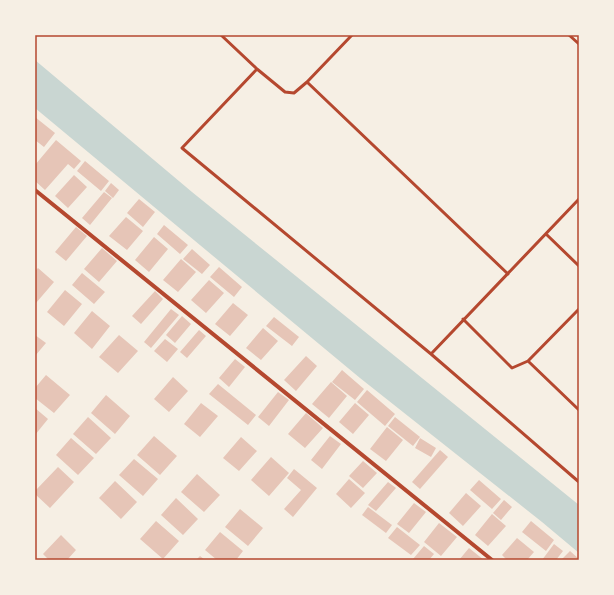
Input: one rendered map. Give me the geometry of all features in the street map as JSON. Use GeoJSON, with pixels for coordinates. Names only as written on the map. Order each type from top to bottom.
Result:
{"type":"FeatureCollection","features":[{"type":"Feature","properties":{"kind":"street"},"geometry":{"type":"LineString","coordinates":[[35,190],[492,560]]}},
{"type":"Feature","properties":{"kind":"lane"},"geometry":{"type":"LineString","coordinates":[[221,35],[257,69],[285,92],[294,93],[307,82],[352,35]]}},
{"type":"Feature","properties":{"kind":"lane"},"geometry":{"type":"LineString","coordinates":[[569,35],[579,44]]}},
{"type":"Feature","properties":{"kind":"lane"},"geometry":{"type":"LineString","coordinates":[[257,69],[182,148],[431,354],[579,482]]}},
{"type":"Feature","properties":{"kind":"lane"},"geometry":{"type":"LineString","coordinates":[[307,82],[508,274]]}},
{"type":"Feature","properties":{"kind":"lane"},"geometry":{"type":"LineString","coordinates":[[431,354],[579,199]]}},
{"type":"Feature","properties":{"kind":"lane"},"geometry":{"type":"LineString","coordinates":[[546,234],[579,266]]}},
{"type":"Feature","properties":{"kind":"lane"},"geometry":{"type":"LineString","coordinates":[[463,320],[512,368],[528,361],[579,309]]}},
{"type":"Feature","properties":{"kind":"lane"},"geometry":{"type":"LineString","coordinates":[[528,361],[579,410]]}},
{"type":"Feature","properties":{"kind":"shaded area"},"geometry":{"type":"Polygon","coordinates":[[[35,60],[192,192],[579,505],[579,553],[360,378],[35,108],[35,60]]]}},
{"type":"Feature","properties":{"kind":"building"},"geometry":{"type":"Polygon","coordinates":[[[35,117],[55,133],[44,147],[35,140],[35,117]]]}},
{"type":"Feature","properties":{"kind":"building"},"geometry":{"type":"Polygon","coordinates":[[[56,140],[81,161],[74,169],[68,164],[45,190],[35,181],[35,165],[56,140]]]}},
{"type":"Feature","properties":{"kind":"building"},"geometry":{"type":"Polygon","coordinates":[[[85,161],[109,181],[101,191],[77,171],[85,161]]]}},
{"type":"Feature","properties":{"kind":"building"},"geometry":{"type":"Polygon","coordinates":[[[74,175],[87,187],[68,208],[55,196],[74,175]]]}},
{"type":"Feature","properties":{"kind":"building"},"geometry":{"type":"Polygon","coordinates":[[[111,183],[119,190],[113,198],[105,191],[111,183]]]}},
{"type":"Feature","properties":{"kind":"building"},"geometry":{"type":"Polygon","coordinates":[[[104,192],[112,198],[90,225],[82,218],[104,192]]]}},
{"type":"Feature","properties":{"kind":"building"},"geometry":{"type":"Polygon","coordinates":[[[139,199],[155,212],[143,227],[127,213],[139,199]]]}},
{"type":"Feature","properties":{"kind":"building"},"geometry":{"type":"Polygon","coordinates":[[[126,217],[143,231],[127,250],[109,236],[126,217]]]}},
{"type":"Feature","properties":{"kind":"building"},"geometry":{"type":"Polygon","coordinates":[[[164,225],[188,245],[180,254],[157,234],[164,225]]]}},
{"type":"Feature","properties":{"kind":"building"},"geometry":{"type":"Polygon","coordinates":[[[76,227],[87,236],[66,261],[55,252],[76,227]]]}},
{"type":"Feature","properties":{"kind":"building"},"geometry":{"type":"Polygon","coordinates":[[[154,237],[168,249],[149,272],[135,260],[154,237]]]}},
{"type":"Feature","properties":{"kind":"building"},"geometry":{"type":"Polygon","coordinates":[[[102,248],[117,261],[99,282],[84,269],[102,248]]]}},
{"type":"Feature","properties":{"kind":"building"},"geometry":{"type":"Polygon","coordinates":[[[192,249],[210,265],[202,274],[183,259],[192,249]]]}},
{"type":"Feature","properties":{"kind":"building"},"geometry":{"type":"Polygon","coordinates":[[[181,259],[196,272],[178,292],[163,280],[181,259]]]}},
{"type":"Feature","properties":{"kind":"building"},"geometry":{"type":"Polygon","coordinates":[[[219,267],[242,287],[234,297],[210,277],[219,267]]]}},
{"type":"Feature","properties":{"kind":"building"},"geometry":{"type":"Polygon","coordinates":[[[38,268],[54,282],[36,303],[35,271],[38,268]]]}},
{"type":"Feature","properties":{"kind":"building"},"geometry":{"type":"Polygon","coordinates":[[[82,273],[105,292],[94,304],[72,285],[82,273]]]}},
{"type":"Feature","properties":{"kind":"building"},"geometry":{"type":"Polygon","coordinates":[[[209,280],[224,293],[206,313],[191,300],[209,280]]]}},
{"type":"Feature","properties":{"kind":"building"},"geometry":{"type":"Polygon","coordinates":[[[65,290],[82,304],[64,326],[47,312],[65,290]]]}},
{"type":"Feature","properties":{"kind":"building"},"geometry":{"type":"Polygon","coordinates":[[[155,291],[163,299],[141,324],[132,316],[155,291]]]}},
{"type":"Feature","properties":{"kind":"building"},"geometry":{"type":"Polygon","coordinates":[[[233,303],[248,315],[230,336],[215,324],[233,303]]]}},
{"type":"Feature","properties":{"kind":"building"},"geometry":{"type":"Polygon","coordinates":[[[171,309],[179,315],[151,348],[144,342],[171,309]]]}},
{"type":"Feature","properties":{"kind":"building"},"geometry":{"type":"Polygon","coordinates":[[[92,311],[110,326],[92,349],[74,333],[92,311]]]}},
{"type":"Feature","properties":{"kind":"building"},"geometry":{"type":"Polygon","coordinates":[[[182,316],[191,324],[175,343],[166,335],[182,316]]]}},
{"type":"Feature","properties":{"kind":"building"},"geometry":{"type":"Polygon","coordinates":[[[274,317],[299,337],[292,346],[266,326],[274,317]]]}},
{"type":"Feature","properties":{"kind":"building"},"geometry":{"type":"Polygon","coordinates":[[[263,328],[278,341],[261,360],[246,348],[263,328]]]}},
{"type":"Feature","properties":{"kind":"building"},"geometry":{"type":"Polygon","coordinates":[[[199,330],[206,336],[187,358],[180,352],[199,330]]]}},
{"type":"Feature","properties":{"kind":"building"},"geometry":{"type":"Polygon","coordinates":[[[35,335],[46,343],[35,356],[35,335]]]}},
{"type":"Feature","properties":{"kind":"building"},"geometry":{"type":"Polygon","coordinates":[[[119,335],[138,351],[118,373],[99,357],[119,335]]]}},
{"type":"Feature","properties":{"kind":"building"},"geometry":{"type":"Polygon","coordinates":[[[165,339],[178,349],[167,362],[154,351],[165,339]]]}},
{"type":"Feature","properties":{"kind":"building"},"geometry":{"type":"Polygon","coordinates":[[[306,356],[317,366],[296,391],[284,380],[306,356]]]}},
{"type":"Feature","properties":{"kind":"building"},"geometry":{"type":"Polygon","coordinates":[[[235,359],[245,367],[229,387],[219,378],[235,359]]]}},
{"type":"Feature","properties":{"kind":"building"},"geometry":{"type":"Polygon","coordinates":[[[342,370],[364,389],[355,400],[332,382],[342,370]]]}},
{"type":"Feature","properties":{"kind":"building"},"geometry":{"type":"Polygon","coordinates":[[[46,375],[70,395],[54,413],[35,398],[35,388],[46,375]]]}},
{"type":"Feature","properties":{"kind":"building"},"geometry":{"type":"Polygon","coordinates":[[[173,377],[188,391],[169,412],[154,399],[173,377]]]}},
{"type":"Feature","properties":{"kind":"building"},"geometry":{"type":"Polygon","coordinates":[[[331,382],[347,396],[329,418],[312,404],[331,382]]]}},
{"type":"Feature","properties":{"kind":"building"},"geometry":{"type":"Polygon","coordinates":[[[218,384],[256,415],[248,425],[209,394],[218,384]]]}},
{"type":"Feature","properties":{"kind":"building"},"geometry":{"type":"Polygon","coordinates":[[[367,390],[395,414],[385,426],[357,402],[367,390]]]}},
{"type":"Feature","properties":{"kind":"building"},"geometry":{"type":"Polygon","coordinates":[[[278,392],[289,400],[269,426],[258,417],[278,392]]]}},
{"type":"Feature","properties":{"kind":"building"},"geometry":{"type":"Polygon","coordinates":[[[106,395],[130,416],[115,434],[91,413],[106,395]]]}},
{"type":"Feature","properties":{"kind":"building"},"geometry":{"type":"Polygon","coordinates":[[[201,403],[218,416],[200,437],[184,424],[201,403]]]}},
{"type":"Feature","properties":{"kind":"building"},"geometry":{"type":"Polygon","coordinates":[[[355,403],[369,415],[353,434],[339,422],[355,403]]]}},
{"type":"Feature","properties":{"kind":"building"},"geometry":{"type":"Polygon","coordinates":[[[35,408],[48,419],[35,435],[35,408]]]}},
{"type":"Feature","properties":{"kind":"building"},"geometry":{"type":"Polygon","coordinates":[[[306,413],[323,428],[305,448],[288,434],[306,413]]]}},
{"type":"Feature","properties":{"kind":"building"},"geometry":{"type":"Polygon","coordinates":[[[88,417],[111,438],[96,454],[73,434],[88,417]]]}},
{"type":"Feature","properties":{"kind":"building"},"geometry":{"type":"Polygon","coordinates":[[[395,417],[420,437],[413,446],[388,426],[395,417]]]}},
{"type":"Feature","properties":{"kind":"building"},"geometry":{"type":"Polygon","coordinates":[[[387,427],[403,440],[386,461],[370,449],[387,427]]]}},
{"type":"Feature","properties":{"kind":"building"},"geometry":{"type":"Polygon","coordinates":[[[154,436],[177,456],[160,475],[137,455],[154,436]]]}},
{"type":"Feature","properties":{"kind":"building"},"geometry":{"type":"Polygon","coordinates":[[[330,436],[341,444],[322,469],[311,460],[330,436]]]}},
{"type":"Feature","properties":{"kind":"building"},"geometry":{"type":"Polygon","coordinates":[[[241,437],[257,451],[239,471],[223,458],[241,437]]]}},
{"type":"Feature","properties":{"kind":"building"},"geometry":{"type":"Polygon","coordinates":[[[71,438],[94,458],[78,475],[56,455],[71,438]]]}},
{"type":"Feature","properties":{"kind":"building"},"geometry":{"type":"Polygon","coordinates":[[[420,438],[436,448],[431,457],[415,448],[420,438]]]}},
{"type":"Feature","properties":{"kind":"building"},"geometry":{"type":"Polygon","coordinates":[[[440,450],[448,457],[420,489],[412,482],[440,450]]]}},
{"type":"Feature","properties":{"kind":"building"},"geometry":{"type":"Polygon","coordinates":[[[271,457],[289,473],[269,496],[251,480],[271,457]]]}},
{"type":"Feature","properties":{"kind":"building"},"geometry":{"type":"Polygon","coordinates":[[[134,459],[158,479],[143,496],[119,475],[134,459]]]}},
{"type":"Feature","properties":{"kind":"building"},"geometry":{"type":"Polygon","coordinates":[[[363,461],[377,473],[363,488],[349,476],[363,461]]]}},
{"type":"Feature","properties":{"kind":"building"},"geometry":{"type":"Polygon","coordinates":[[[58,467],[74,482],[50,508],[35,494],[35,491],[58,467]]]}},
{"type":"Feature","properties":{"kind":"building"},"geometry":{"type":"Polygon","coordinates":[[[294,469],[317,488],[293,517],[284,509],[301,490],[287,478],[294,469]]]}},
{"type":"Feature","properties":{"kind":"building"},"geometry":{"type":"Polygon","coordinates":[[[197,474],[220,495],[204,512],[181,492],[197,474]]]}},
{"type":"Feature","properties":{"kind":"building"},"geometry":{"type":"Polygon","coordinates":[[[349,479],[365,493],[351,508],[336,494],[349,479]]]}},
{"type":"Feature","properties":{"kind":"building"},"geometry":{"type":"Polygon","coordinates":[[[479,480],[501,499],[492,509],[470,490],[479,480]]]}},
{"type":"Feature","properties":{"kind":"building"},"geometry":{"type":"Polygon","coordinates":[[[115,481],[137,502],[121,519],[99,498],[115,481]]]}},
{"type":"Feature","properties":{"kind":"building"},"geometry":{"type":"Polygon","coordinates":[[[388,482],[396,488],[376,511],[368,505],[388,482]]]}},
{"type":"Feature","properties":{"kind":"building"},"geometry":{"type":"Polygon","coordinates":[[[466,493],[481,506],[463,526],[449,513],[466,493]]]}},
{"type":"Feature","properties":{"kind":"building"},"geometry":{"type":"Polygon","coordinates":[[[176,498],[198,519],[183,535],[161,515],[176,498]]]}},
{"type":"Feature","properties":{"kind":"building"},"geometry":{"type":"Polygon","coordinates":[[[504,500],[512,507],[501,520],[493,513],[504,500]]]}},
{"type":"Feature","properties":{"kind":"building"},"geometry":{"type":"Polygon","coordinates":[[[414,503],[426,512],[409,533],[397,524],[414,503]]]}},
{"type":"Feature","properties":{"kind":"building"},"geometry":{"type":"Polygon","coordinates":[[[368,507],[392,525],[386,533],[362,515],[368,507]]]}},
{"type":"Feature","properties":{"kind":"building"},"geometry":{"type":"Polygon","coordinates":[[[240,509],[263,528],[248,546],[225,527],[240,509]]]}},
{"type":"Feature","properties":{"kind":"building"},"geometry":{"type":"Polygon","coordinates":[[[492,514],[506,526],[488,546],[475,535],[492,514]]]}},
{"type":"Feature","properties":{"kind":"building"},"geometry":{"type":"Polygon","coordinates":[[[156,521],[179,541],[163,559],[140,539],[156,521]]]}},
{"type":"Feature","properties":{"kind":"building"},"geometry":{"type":"Polygon","coordinates":[[[531,521],[554,540],[546,551],[522,532],[531,521]]]}},
{"type":"Feature","properties":{"kind":"building"},"geometry":{"type":"Polygon","coordinates":[[[439,523],[457,537],[441,556],[424,542],[439,523]]]}},
{"type":"Feature","properties":{"kind":"building"},"geometry":{"type":"Polygon","coordinates":[[[397,527],[420,545],[411,555],[388,538],[397,527]]]}},
{"type":"Feature","properties":{"kind":"building"},"geometry":{"type":"Polygon","coordinates":[[[220,532],[243,551],[236,560],[217,560],[205,550],[220,532]]]}},
{"type":"Feature","properties":{"kind":"building"},"geometry":{"type":"Polygon","coordinates":[[[61,535],[76,550],[67,560],[49,560],[43,554],[61,535]]]}},
{"type":"Feature","properties":{"kind":"building"},"geometry":{"type":"Polygon","coordinates":[[[517,538],[534,552],[527,560],[507,560],[502,555],[517,538]]]}},
{"type":"Feature","properties":{"kind":"building"},"geometry":{"type":"Polygon","coordinates":[[[554,544],[563,551],[556,560],[542,560],[554,544]]]}},
{"type":"Feature","properties":{"kind":"building"},"geometry":{"type":"Polygon","coordinates":[[[424,546],[434,554],[429,560],[414,560],[413,559],[424,546]]]}},
{"type":"Feature","properties":{"kind":"building"},"geometry":{"type":"Polygon","coordinates":[[[469,548],[484,560],[459,560],[469,548]]]}},
{"type":"Feature","properties":{"kind":"building"},"geometry":{"type":"Polygon","coordinates":[[[570,551],[579,560],[561,560],[570,551]]]}},
{"type":"Feature","properties":{"kind":"building"},"geometry":{"type":"Polygon","coordinates":[[[200,556],[205,560],[196,560],[200,556]]]}}]}
